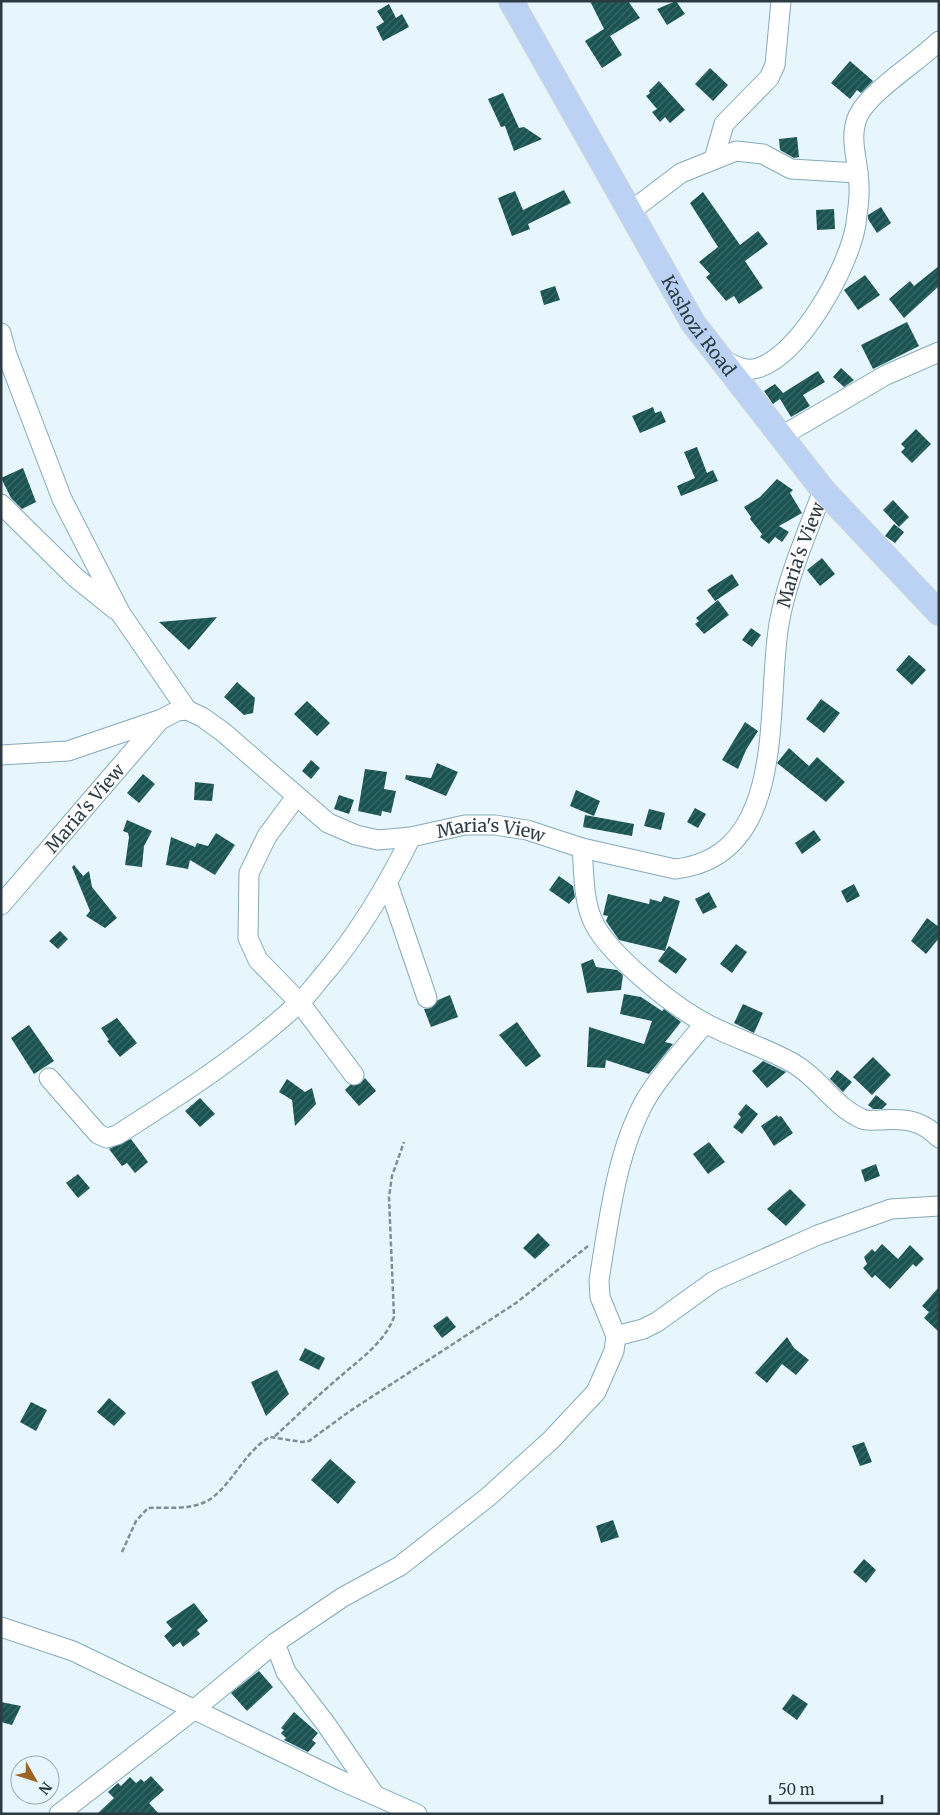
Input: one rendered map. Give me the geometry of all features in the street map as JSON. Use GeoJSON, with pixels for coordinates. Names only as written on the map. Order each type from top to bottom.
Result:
{"type":"FeatureCollection","features":[{"type":"Feature","properties":{"kind":"main road","name":"Kashozi Road"},"geometry":{"type":"LineString","coordinates":[[511,1],[694,323],[780,437],[823,490],[939,613]]}},
{"type":"Feature","properties":{"kind":"street"},"geometry":{"type":"LineString","coordinates":[[714,159],[724,124],[769,78],[775,66],[781,1]]}},
{"type":"Feature","properties":{"kind":"street"},"geometry":{"type":"LineString","coordinates":[[721,358],[742,369],[759,368],[779,356],[813,318],[832,288],[852,245],[859,187],[852,131],[859,113],[871,98],[939,40]]}},
{"type":"Feature","properties":{"kind":"street"},"geometry":{"type":"LineString","coordinates":[[632,211],[680,173],[736,151],[750,151],[763,154],[792,169],[858,173]]}},
{"type":"Feature","properties":{"kind":"street"},"geometry":{"type":"LineString","coordinates":[[1,333],[7,355],[62,499],[121,614],[187,710]]}},
{"type":"Feature","properties":{"kind":"street"},"geometry":{"type":"LineString","coordinates":[[780,437],[886,375],[939,340]]}},
{"type":"Feature","properties":{"kind":"street"},"geometry":{"type":"LineString","coordinates":[[886,375],[939,352]]}},
{"type":"Feature","properties":{"kind":"street","name":"Maria's View"},"geometry":{"type":"LineString","coordinates":[[1,905],[160,720],[177,710],[187,710],[223,732],[328,823],[356,835],[378,840],[411,837],[465,825],[495,825],[527,830],[582,848],[675,869],[688,868],[722,854],[742,830],[756,802],[766,771],[772,741],[779,626],[784,604],[823,490]]}},
{"type":"Feature","properties":{"kind":"street"},"geometry":{"type":"LineString","coordinates":[[1,504],[75,577],[121,614]]}},
{"type":"Feature","properties":{"kind":"street"},"geometry":{"type":"LineString","coordinates":[[1,754],[68,751],[160,720]]}},
{"type":"Feature","properties":{"kind":"street"},"geometry":{"type":"LineString","coordinates":[[296,797],[268,836],[249,873],[248,938],[258,960],[300,1002],[354,1074]]}},
{"type":"Feature","properties":{"kind":"street"},"geometry":{"type":"LineString","coordinates":[[49,1078],[98,1134],[107,1138],[117,1135],[196,1084],[300,1002],[345,950],[368,918],[388,884],[411,837]]}},
{"type":"Feature","properties":{"kind":"street"},"geometry":{"type":"LineString","coordinates":[[582,848],[591,918],[600,935],[637,972],[674,1003],[705,1023],[793,1063],[815,1079],[834,1100],[864,1120],[897,1118],[913,1120],[924,1125],[939,1138]]}},
{"type":"Feature","properties":{"kind":"street"},"geometry":{"type":"LineString","coordinates":[[388,884],[427,998]]}},
{"type":"Feature","properties":{"kind":"street"},"geometry":{"type":"LineString","coordinates":[[59,1814],[196,1708],[275,1643],[343,1597],[400,1566],[488,1497],[551,1440],[596,1392],[609,1364],[616,1336],[600,1298],[599,1280],[621,1164],[633,1129],[647,1098],[705,1023]]}},
{"type":"Feature","properties":{"kind":"street"},"geometry":{"type":"LineString","coordinates":[[616,1336],[643,1329],[657,1322],[714,1281],[818,1235],[891,1209],[939,1206]]}},
{"type":"Feature","properties":{"kind":"street"},"geometry":{"type":"LineString","coordinates":[[1,1627],[73,1651],[196,1708],[342,1781],[417,1814]]}},
{"type":"Feature","properties":{"kind":"street"},"geometry":{"type":"LineString","coordinates":[[275,1643],[286,1672],[326,1724],[374,1794]]}},
{"type":"Feature","properties":{"kind":"path"},"geometry":{"type":"LineString","coordinates":[[122,1552],[136,1521],[148,1508],[191,1506],[207,1502],[262,1442],[275,1436],[372,1348],[391,1327],[394,1317],[389,1196],[392,1176],[404,1142]]}},
{"type":"Feature","properties":{"kind":"path"},"geometry":{"type":"LineString","coordinates":[[275,1436],[302,1442],[309,1441],[357,1406],[516,1303],[607,1231]]}},
{"type":"Feature","properties":{"kind":"building"},"geometry":{"type":"Polygon","coordinates":[[[590,1],[628,1],[640,18],[610,36],[622,55],[602,68],[585,41],[604,29],[590,1]]]}},
{"type":"Feature","properties":{"kind":"building"},"geometry":{"type":"Polygon","coordinates":[[[676,1],[685,14],[667,25],[657,9],[676,1]]]}},
{"type":"Feature","properties":{"kind":"building"},"geometry":{"type":"Polygon","coordinates":[[[389,4],[396,18],[402,14],[409,27],[383,41],[376,27],[384,22],[377,11],[389,4]]]}},
{"type":"Feature","properties":{"kind":"building"},"geometry":{"type":"Polygon","coordinates":[[[850,61],[873,81],[861,93],[857,90],[850,99],[831,83],[850,61]]]}},
{"type":"Feature","properties":{"kind":"building"},"geometry":{"type":"Polygon","coordinates":[[[710,68],[728,85],[713,101],[695,84],[710,68]]]}},
{"type":"Feature","properties":{"kind":"building"},"geometry":{"type":"Polygon","coordinates":[[[659,81],[685,110],[670,123],[665,117],[660,122],[652,112],[657,109],[646,96],[659,81]]]}},
{"type":"Feature","properties":{"kind":"building"},"geometry":{"type":"Polygon","coordinates":[[[503,93],[519,128],[524,127],[542,139],[514,151],[505,126],[501,127],[488,99],[503,93]]]}},
{"type":"Feature","properties":{"kind":"building"},"geometry":{"type":"Polygon","coordinates":[[[797,137],[799,157],[794,158],[780,150],[779,139],[797,137]]]}},
{"type":"Feature","properties":{"kind":"building"},"geometry":{"type":"Polygon","coordinates":[[[564,190],[571,203],[528,224],[530,229],[512,236],[498,198],[515,191],[523,210],[564,190]]]}},
{"type":"Feature","properties":{"kind":"building"},"geometry":{"type":"Polygon","coordinates":[[[703,192],[740,245],[758,231],[768,244],[745,261],[763,288],[739,304],[734,296],[726,301],[706,277],[710,274],[699,262],[718,247],[690,203],[703,192]]]}},
{"type":"Feature","properties":{"kind":"building"},"geometry":{"type":"Polygon","coordinates":[[[881,207],[891,223],[877,233],[868,219],[868,215],[881,207]]]}},
{"type":"Feature","properties":{"kind":"building"},"geometry":{"type":"Polygon","coordinates":[[[834,209],[835,229],[817,230],[816,210],[834,209]]]}},
{"type":"Feature","properties":{"kind":"building"},"geometry":{"type":"Polygon","coordinates":[[[939,266],[939,286],[904,318],[889,299],[910,281],[914,286],[939,266]]]}},
{"type":"Feature","properties":{"kind":"building"},"geometry":{"type":"Polygon","coordinates":[[[865,275],[880,295],[858,310],[844,290],[865,275]]]}},
{"type":"Feature","properties":{"kind":"building"},"geometry":{"type":"Polygon","coordinates":[[[555,286],[560,300],[544,305],[540,291],[555,286]]]}},
{"type":"Feature","properties":{"kind":"building"},"geometry":{"type":"Polygon","coordinates":[[[907,322],[919,346],[873,369],[861,345],[907,322]]]}},
{"type":"Feature","properties":{"kind":"building"},"geometry":{"type":"Polygon","coordinates":[[[841,368],[854,380],[844,387],[833,377],[841,368]]]}},
{"type":"Feature","properties":{"kind":"building"},"geometry":{"type":"Polygon","coordinates":[[[818,371],[825,382],[803,395],[810,406],[791,417],[780,399],[773,404],[764,391],[775,384],[783,393],[818,371]]]}},
{"type":"Feature","properties":{"kind":"building"},"geometry":{"type":"Polygon","coordinates":[[[653,407],[655,413],[661,411],[666,422],[640,433],[632,416],[653,407]]]}},
{"type":"Feature","properties":{"kind":"building"},"geometry":{"type":"Polygon","coordinates":[[[916,429],[931,444],[912,463],[901,452],[905,448],[901,444],[916,429]]]}},
{"type":"Feature","properties":{"kind":"building"},"geometry":{"type":"Polygon","coordinates":[[[697,447],[707,473],[713,470],[718,481],[681,496],[677,486],[695,478],[684,452],[697,447]]]}},
{"type":"Feature","properties":{"kind":"building"},"geometry":{"type":"Polygon","coordinates":[[[23,468],[36,502],[22,509],[11,498],[1,478],[23,468]]]}},
{"type":"Feature","properties":{"kind":"building"},"geometry":{"type":"Polygon","coordinates":[[[777,479],[793,490],[790,493],[802,513],[779,526],[789,532],[782,542],[775,537],[769,544],[760,537],[762,534],[750,519],[751,517],[744,507],[760,497],[777,479]]]}},
{"type":"Feature","properties":{"kind":"building"},"geometry":{"type":"Polygon","coordinates":[[[893,500],[909,517],[899,527],[883,510],[893,500]]]}},
{"type":"Feature","properties":{"kind":"building"},"geometry":{"type":"Polygon","coordinates":[[[894,524],[904,532],[895,543],[885,536],[894,524]]]}},
{"type":"Feature","properties":{"kind":"building"},"geometry":{"type":"Polygon","coordinates":[[[822,558],[835,574],[820,586],[807,570],[822,558]]]}},
{"type":"Feature","properties":{"kind":"building"},"geometry":{"type":"Polygon","coordinates":[[[732,574],[739,585],[715,601],[707,590],[732,574]]]}},
{"type":"Feature","properties":{"kind":"building"},"geometry":{"type":"Polygon","coordinates":[[[718,600],[729,615],[704,634],[695,624],[699,621],[696,618],[718,600]]]}},
{"type":"Feature","properties":{"kind":"building"},"geometry":{"type":"Polygon","coordinates":[[[217,617],[189,650],[159,622],[217,617]]]}},
{"type":"Feature","properties":{"kind":"building"},"geometry":{"type":"Polygon","coordinates":[[[751,628],[761,635],[752,647],[742,640],[751,628]]]}},
{"type":"Feature","properties":{"kind":"building"},"geometry":{"type":"Polygon","coordinates":[[[909,655],[926,670],[912,685],[896,670],[909,655]]]}},
{"type":"Feature","properties":{"kind":"building"},"geometry":{"type":"Polygon","coordinates":[[[237,682],[255,698],[253,713],[244,715],[224,697],[237,682]]]}},
{"type":"Feature","properties":{"kind":"building"},"geometry":{"type":"Polygon","coordinates":[[[821,699],[840,713],[824,733],[806,719],[821,699]]]}},
{"type":"Feature","properties":{"kind":"building"},"geometry":{"type":"Polygon","coordinates":[[[307,701],[330,723],[317,736],[294,714],[307,701]]]}},
{"type":"Feature","properties":{"kind":"building"},"geometry":{"type":"Polygon","coordinates":[[[745,722],[758,731],[746,750],[738,769],[722,760],[745,722]]]}},
{"type":"Feature","properties":{"kind":"building"},"geometry":{"type":"Polygon","coordinates":[[[789,748],[809,766],[817,757],[845,782],[826,802],[777,763],[789,748]]]}},
{"type":"Feature","properties":{"kind":"building"},"geometry":{"type":"Polygon","coordinates":[[[311,760],[320,768],[311,779],[302,771],[311,760]]]}},
{"type":"Feature","properties":{"kind":"building"},"geometry":{"type":"Polygon","coordinates":[[[437,763],[458,772],[446,796],[405,779],[406,775],[431,778],[437,763]]]}},
{"type":"Feature","properties":{"kind":"building"},"geometry":{"type":"Polygon","coordinates":[[[365,769],[387,772],[384,789],[396,791],[391,813],[382,811],[381,816],[358,811],[365,769]]]}},
{"type":"Feature","properties":{"kind":"building"},"geometry":{"type":"Polygon","coordinates":[[[143,774],[155,784],[139,803],[127,793],[143,774]]]}},
{"type":"Feature","properties":{"kind":"building"},"geometry":{"type":"Polygon","coordinates":[[[195,782],[214,784],[212,801],[194,800],[195,782]]]}},
{"type":"Feature","properties":{"kind":"building"},"geometry":{"type":"Polygon","coordinates":[[[576,790],[600,801],[594,816],[570,806],[576,790]]]}},
{"type":"Feature","properties":{"kind":"building"},"geometry":{"type":"Polygon","coordinates":[[[339,795],[354,800],[349,814],[334,809],[339,795]]]}},
{"type":"Feature","properties":{"kind":"building"},"geometry":{"type":"Polygon","coordinates":[[[695,808],[706,814],[698,828],[687,822],[695,808]]]}},
{"type":"Feature","properties":{"kind":"building"},"geometry":{"type":"Polygon","coordinates":[[[649,809],[665,813],[661,830],[644,826],[649,809]]]}},
{"type":"Feature","properties":{"kind":"building"},"geometry":{"type":"Polygon","coordinates":[[[585,815],[634,824],[632,836],[583,827],[585,815]]]}},
{"type":"Feature","properties":{"kind":"building"},"geometry":{"type":"Polygon","coordinates":[[[127,820],[152,831],[144,846],[142,867],[125,865],[129,837],[128,833],[123,831],[127,820]]]}},
{"type":"Feature","properties":{"kind":"building"},"geometry":{"type":"Polygon","coordinates":[[[814,830],[821,840],[802,854],[795,843],[814,830]]]}},
{"type":"Feature","properties":{"kind":"building"},"geometry":{"type":"Polygon","coordinates":[[[216,833],[235,845],[215,875],[190,860],[188,869],[166,865],[171,837],[195,847],[197,843],[208,846],[216,833]]]}},
{"type":"Feature","properties":{"kind":"building"},"geometry":{"type":"Polygon","coordinates":[[[74,865],[83,876],[89,871],[92,887],[117,918],[105,928],[86,916],[90,911],[72,867],[74,865]]]}},
{"type":"Feature","properties":{"kind":"building"},"geometry":{"type":"Polygon","coordinates":[[[559,876],[573,886],[575,897],[569,904],[549,890],[559,876]]]}},
{"type":"Feature","properties":{"kind":"building"},"geometry":{"type":"Polygon","coordinates":[[[854,884],[860,896],[847,903],[841,891],[854,884]]]}},
{"type":"Feature","properties":{"kind":"building"},"geometry":{"type":"Polygon","coordinates":[[[709,892],[717,907],[703,914],[695,899],[709,892]]]}},
{"type":"Feature","properties":{"kind":"building"},"geometry":{"type":"Polygon","coordinates":[[[608,894],[649,904],[650,899],[661,902],[664,896],[680,901],[665,951],[619,940],[606,921],[608,916],[603,915],[608,894]]]}},
{"type":"Feature","properties":{"kind":"building"},"geometry":{"type":"Polygon","coordinates":[[[927,918],[939,927],[939,938],[926,954],[911,941],[927,918]]]}},
{"type":"Feature","properties":{"kind":"building"},"geometry":{"type":"Polygon","coordinates":[[[60,931],[68,939],[58,949],[49,941],[60,931]]]}},
{"type":"Feature","properties":{"kind":"building"},"geometry":{"type":"Polygon","coordinates":[[[736,944],[747,952],[732,973],[720,964],[736,944]]]}},
{"type":"Feature","properties":{"kind":"building"},"geometry":{"type":"Polygon","coordinates":[[[669,946],[687,959],[676,974],[658,961],[669,946]]]}},
{"type":"Feature","properties":{"kind":"building"},"geometry":{"type":"Polygon","coordinates":[[[593,959],[596,967],[617,970],[623,975],[621,990],[587,993],[581,964],[593,959]]]}},
{"type":"Feature","properties":{"kind":"building"},"geometry":{"type":"Polygon","coordinates":[[[624,994],[641,997],[662,1011],[664,1009],[681,1022],[665,1042],[673,1044],[649,1074],[606,1060],[605,1068],[587,1067],[589,1027],[644,1044],[652,1021],[620,1014],[624,994]]]}},
{"type":"Feature","properties":{"kind":"building"},"geometry":{"type":"Polygon","coordinates":[[[450,995],[458,1017],[431,1027],[424,1009],[431,1008],[438,1000],[450,995]]]}},
{"type":"Feature","properties":{"kind":"building"},"geometry":{"type":"Polygon","coordinates":[[[743,1004],[763,1013],[754,1033],[734,1023],[743,1004]]]}},
{"type":"Feature","properties":{"kind":"building"},"geometry":{"type":"Polygon","coordinates":[[[117,1018],[137,1043],[120,1057],[107,1041],[109,1040],[101,1028],[117,1018]]]}},
{"type":"Feature","properties":{"kind":"building"},"geometry":{"type":"Polygon","coordinates":[[[517,1022],[541,1056],[526,1067],[499,1035],[517,1022]]]}},
{"type":"Feature","properties":{"kind":"building"},"geometry":{"type":"Polygon","coordinates":[[[29,1025],[54,1061],[34,1074],[11,1038],[29,1025]]]}},
{"type":"Feature","properties":{"kind":"building"},"geometry":{"type":"Polygon","coordinates":[[[873,1057],[891,1075],[872,1095],[853,1077],[873,1057]]]}},
{"type":"Feature","properties":{"kind":"building"},"geometry":{"type":"Polygon","coordinates":[[[763,1061],[786,1072],[767,1088],[752,1071],[763,1061]]]}},
{"type":"Feature","properties":{"kind":"building"},"geometry":{"type":"Polygon","coordinates":[[[837,1070],[852,1082],[843,1092],[830,1079],[837,1070]]]}},
{"type":"Feature","properties":{"kind":"building"},"geometry":{"type":"Polygon","coordinates":[[[365,1078],[376,1091],[359,1106],[345,1090],[350,1085],[360,1084],[365,1078]]]}},
{"type":"Feature","properties":{"kind":"building"},"geometry":{"type":"Polygon","coordinates":[[[287,1079],[305,1092],[312,1088],[316,1104],[295,1126],[292,1100],[279,1092],[287,1079]]]}},
{"type":"Feature","properties":{"kind":"building"},"geometry":{"type":"Polygon","coordinates":[[[876,1095],[887,1104],[882,1109],[873,1109],[868,1105],[876,1095]]]}},
{"type":"Feature","properties":{"kind":"building"},"geometry":{"type":"Polygon","coordinates":[[[200,1098],[215,1114],[200,1127],[185,1111],[200,1098]]]}},
{"type":"Feature","properties":{"kind":"building"},"geometry":{"type":"Polygon","coordinates":[[[746,1104],[758,1114],[742,1134],[733,1127],[741,1117],[738,1114],[746,1104]]]}},
{"type":"Feature","properties":{"kind":"building"},"geometry":{"type":"Polygon","coordinates":[[[777,1115],[778,1117],[781,1116],[793,1133],[774,1146],[761,1126],[777,1115]]]}},
{"type":"Feature","properties":{"kind":"building"},"geometry":{"type":"Polygon","coordinates":[[[131,1139],[148,1162],[135,1173],[127,1163],[122,1166],[109,1149],[131,1139]]]}},
{"type":"Feature","properties":{"kind":"building"},"geometry":{"type":"Polygon","coordinates":[[[709,1142],[725,1162],[708,1174],[693,1154],[709,1142]]]}},
{"type":"Feature","properties":{"kind":"building"},"geometry":{"type":"Polygon","coordinates":[[[876,1164],[880,1176],[865,1182],[861,1170],[876,1164]]]}},
{"type":"Feature","properties":{"kind":"building"},"geometry":{"type":"Polygon","coordinates":[[[78,1174],[90,1188],[78,1198],[66,1183],[78,1174]]]}},
{"type":"Feature","properties":{"kind":"building"},"geometry":{"type":"Polygon","coordinates":[[[790,1189],[806,1205],[786,1226],[767,1209],[790,1189]]]}},
{"type":"Feature","properties":{"kind":"building"},"geometry":{"type":"Polygon","coordinates":[[[538,1233],[550,1245],[535,1259],[523,1248],[538,1233]]]}},
{"type":"Feature","properties":{"kind":"building"},"geometry":{"type":"Polygon","coordinates":[[[882,1244],[898,1259],[910,1245],[924,1259],[916,1267],[913,1264],[890,1289],[875,1275],[872,1278],[863,1268],[867,1264],[864,1257],[872,1249],[875,1252],[882,1244]]]}},
{"type":"Feature","properties":{"kind":"building"},"geometry":{"type":"Polygon","coordinates":[[[939,1287],[939,1332],[924,1318],[929,1312],[922,1306],[939,1287]]]}},
{"type":"Feature","properties":{"kind":"building"},"geometry":{"type":"Polygon","coordinates":[[[447,1316],[456,1327],[442,1338],[433,1326],[447,1316]]]}},
{"type":"Feature","properties":{"kind":"building"},"geometry":{"type":"Polygon","coordinates":[[[787,1337],[794,1348],[809,1360],[796,1375],[782,1364],[767,1383],[755,1373],[787,1337]]]}},
{"type":"Feature","properties":{"kind":"building"},"geometry":{"type":"Polygon","coordinates":[[[305,1348],[325,1358],[319,1370],[299,1360],[305,1348]]]}},
{"type":"Feature","properties":{"kind":"building"},"geometry":{"type":"Polygon","coordinates":[[[277,1370],[289,1394],[266,1416],[251,1382],[277,1370]]]}},
{"type":"Feature","properties":{"kind":"building"},"geometry":{"type":"Polygon","coordinates":[[[109,1398],[126,1413],[114,1426],[97,1412],[109,1398]]]}},
{"type":"Feature","properties":{"kind":"building"},"geometry":{"type":"Polygon","coordinates":[[[31,1402],[47,1410],[36,1431],[20,1422],[31,1402]]]}},
{"type":"Feature","properties":{"kind":"building"},"geometry":{"type":"Polygon","coordinates":[[[864,1442],[872,1462],[860,1466],[852,1446],[864,1442]]]}},
{"type":"Feature","properties":{"kind":"building"},"geometry":{"type":"Polygon","coordinates":[[[330,1459],[356,1482],[338,1504],[311,1480],[330,1459]]]}},
{"type":"Feature","properties":{"kind":"building"},"geometry":{"type":"Polygon","coordinates":[[[613,1520],[619,1537],[601,1543],[596,1526],[613,1520]]]}},
{"type":"Feature","properties":{"kind":"building"},"geometry":{"type":"Polygon","coordinates":[[[864,1559],[876,1570],[866,1583],[853,1572],[864,1559]]]}},
{"type":"Feature","properties":{"kind":"building"},"geometry":{"type":"Polygon","coordinates":[[[194,1603],[208,1621],[197,1630],[200,1634],[183,1647],[180,1642],[173,1647],[164,1636],[172,1629],[166,1622],[194,1603]]]}},
{"type":"Feature","properties":{"kind":"building"},"geometry":{"type":"Polygon","coordinates":[[[259,1671],[273,1687],[247,1711],[231,1693],[259,1671]]]}},
{"type":"Feature","properties":{"kind":"building"},"geometry":{"type":"Polygon","coordinates":[[[793,1694],[808,1704],[797,1720],[782,1709],[793,1694]]]}},
{"type":"Feature","properties":{"kind":"building"},"geometry":{"type":"Polygon","coordinates":[[[1,1702],[21,1706],[12,1725],[1,1722],[1,1702]]]}},
{"type":"Feature","properties":{"kind":"building"},"geometry":{"type":"Polygon","coordinates":[[[294,1712],[318,1733],[312,1740],[316,1743],[308,1752],[284,1740],[286,1738],[281,1733],[284,1730],[281,1728],[294,1712]]]}},
{"type":"Feature","properties":{"kind":"building"},"geometry":{"type":"Polygon","coordinates":[[[151,1776],[164,1790],[149,1803],[159,1814],[97,1814],[114,1798],[108,1792],[118,1783],[121,1786],[130,1777],[136,1783],[141,1779],[144,1782],[151,1776]]]}}]}
